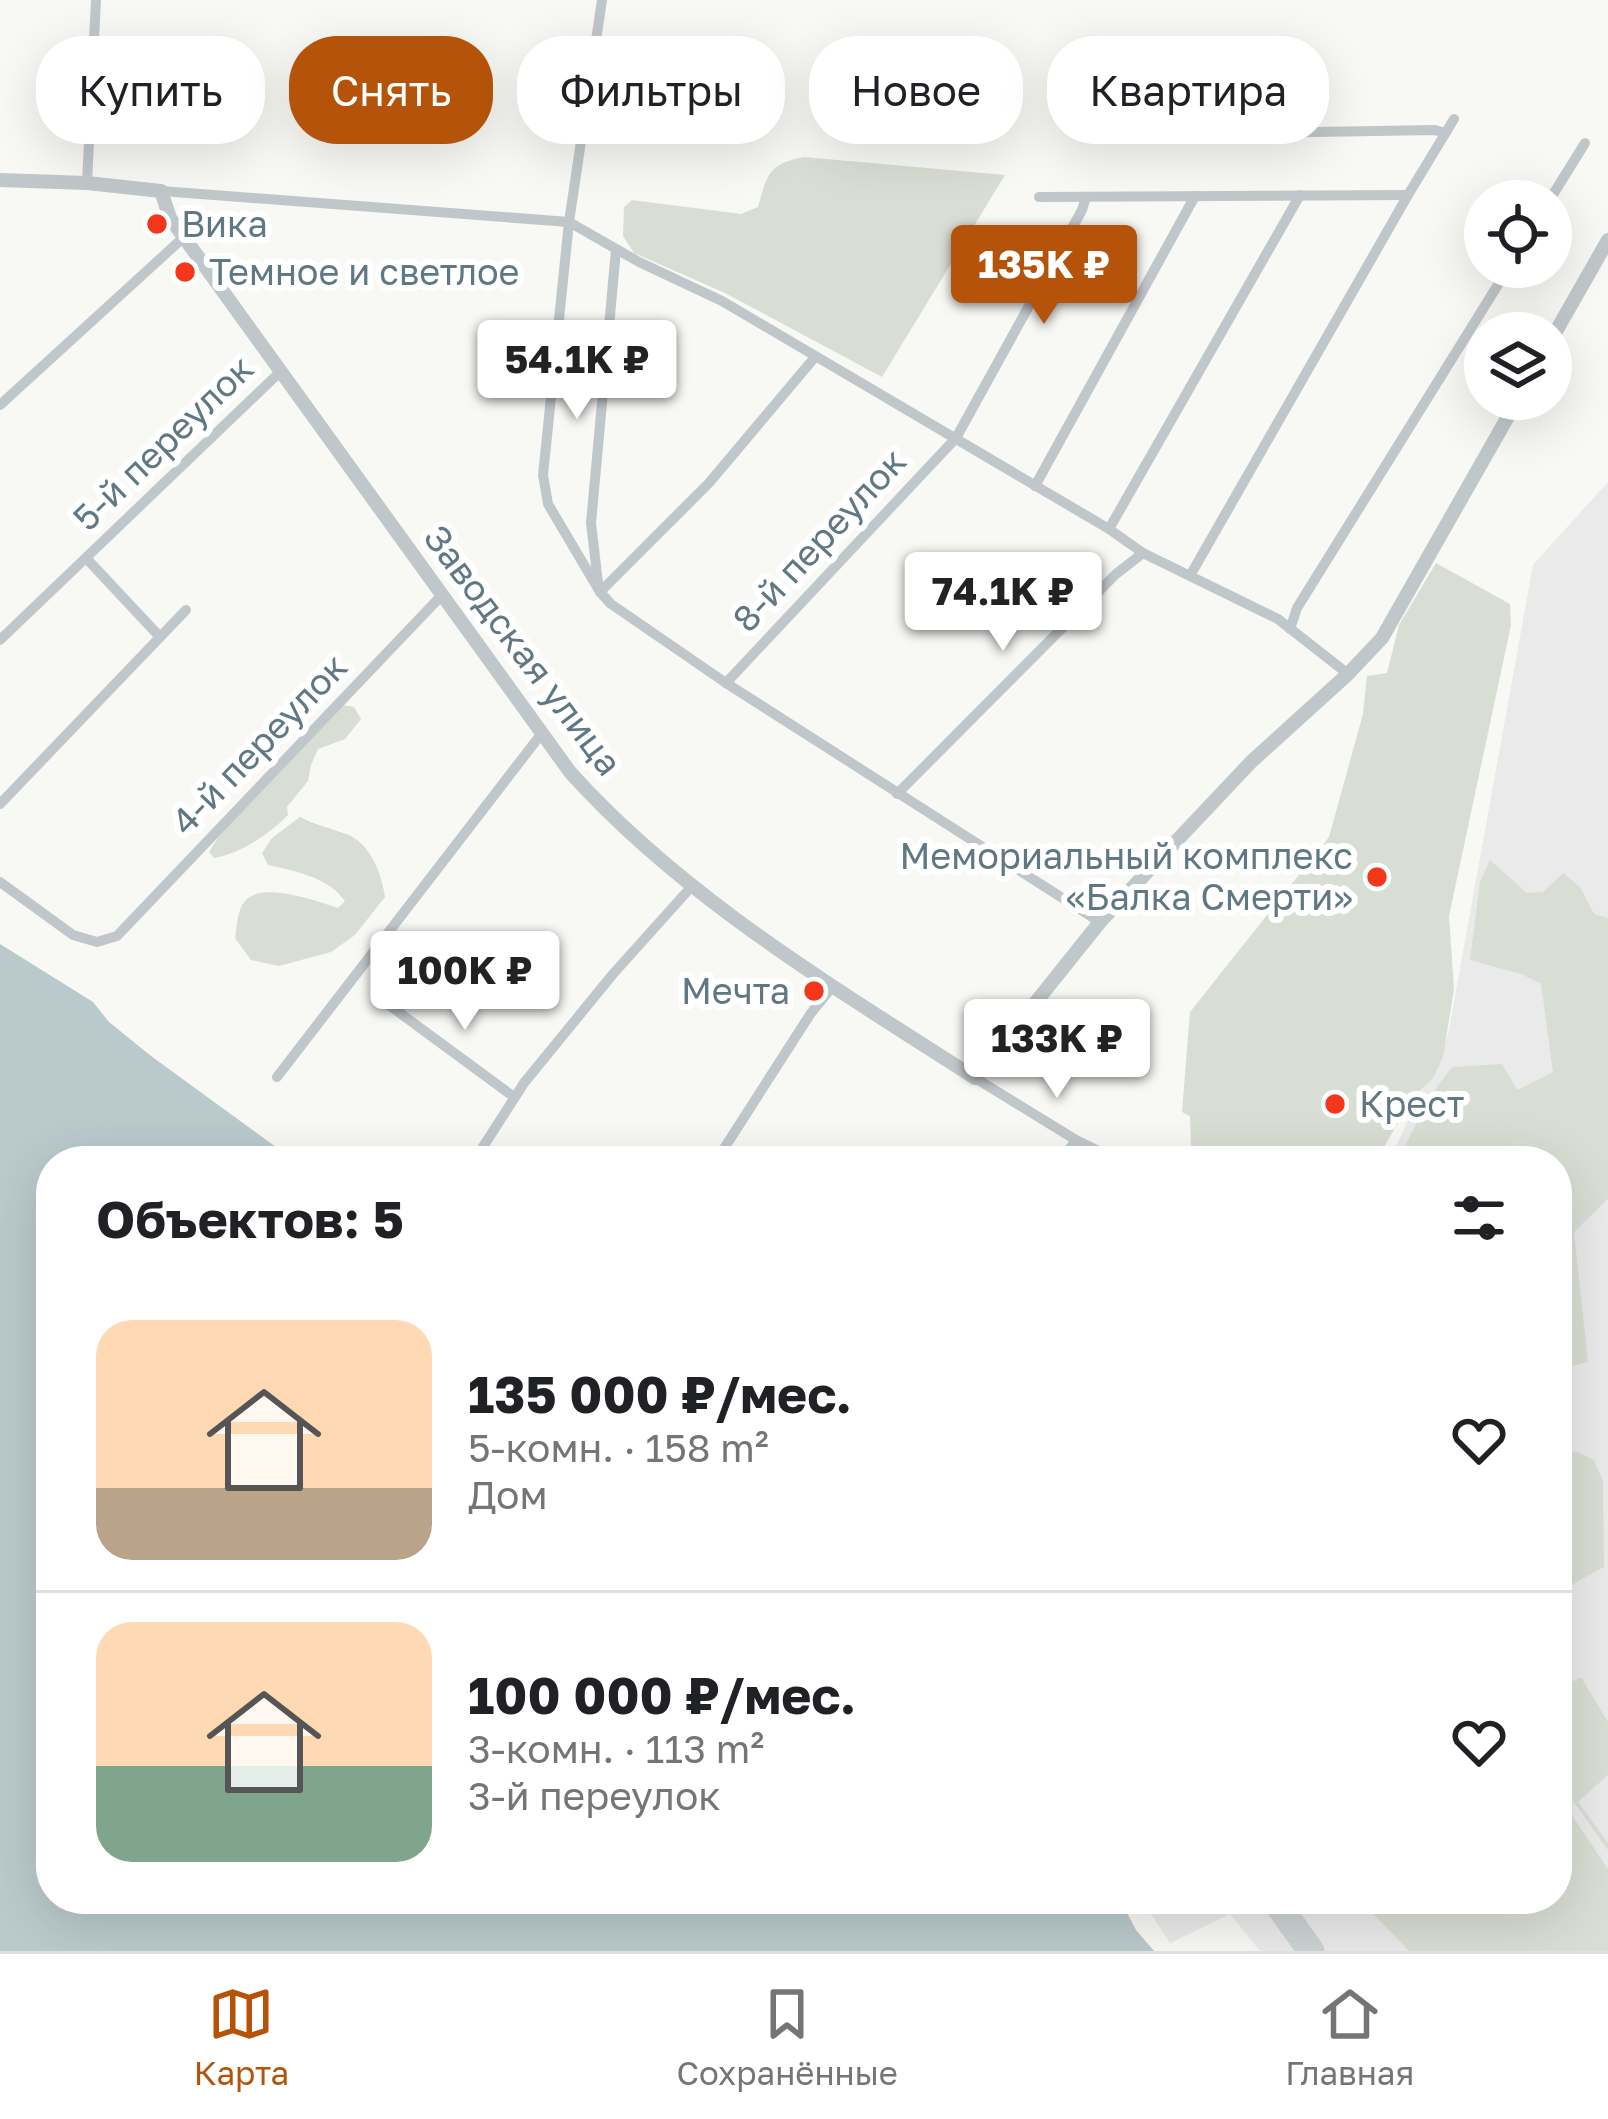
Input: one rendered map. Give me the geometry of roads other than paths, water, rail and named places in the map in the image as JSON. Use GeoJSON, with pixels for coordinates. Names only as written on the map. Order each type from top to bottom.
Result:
{"type":"FeatureCollection","features":[{"type":"Feature","properties":{"kind":"street"},"geometry":{"type":"LineString","coordinates":[[87,183],[96,0]]}},
{"type":"Feature","properties":{"kind":"street"},"geometry":{"type":"LineString","coordinates":[[602,0],[569,222],[543,475],[548,504],[611,604],[1100,922]]}},
{"type":"Feature","properties":{"kind":"street"},"geometry":{"type":"LineString","coordinates":[[1191,574],[1454,119]]}},
{"type":"Feature","properties":{"kind":"street"},"geometry":{"type":"LineString","coordinates":[[1329,132],[1445,133]]}},
{"type":"Feature","properties":{"kind":"street"},"geometry":{"type":"LineString","coordinates":[[1563,180],[1585,143]]}},
{"type":"Feature","properties":{"kind":"street"},"geometry":{"type":"LineString","coordinates":[[0,180],[569,222],[722,301],[1143,553],[1278,620],[1348,674]]}},
{"type":"Feature","properties":{"kind":"street","name":"Заводская улица"},"geometry":{"type":"LineString","coordinates":[[161,191],[170,218],[591,795],[692,886],[833,986],[1088,1146]]}},
{"type":"Feature","properties":{"kind":"street"},"geometry":{"type":"LineString","coordinates":[[1040,197],[1408,194]]}},
{"type":"Feature","properties":{"kind":"street"},"geometry":{"type":"LineString","coordinates":[[1109,529],[1300,195]]}},
{"type":"Feature","properties":{"kind":"street"},"geometry":{"type":"LineString","coordinates":[[1035,486],[1195,196]]}},
{"type":"Feature","properties":{"kind":"street","name":"8-й переулок"},"geometry":{"type":"LineString","coordinates":[[727,683],[956,438],[1086,197]]}},
{"type":"Feature","properties":{"kind":"street"},"geometry":{"type":"LineString","coordinates":[[0,405],[184,237]]}},
{"type":"Feature","properties":{"kind":"street"},"geometry":{"type":"LineString","coordinates":[[1567,312],[1608,240]]}},
{"type":"Feature","properties":{"kind":"street"},"geometry":{"type":"LineString","coordinates":[[600,592],[591,524],[616,250]]}},
{"type":"Feature","properties":{"kind":"street"},"geometry":{"type":"LineString","coordinates":[[1290,629],[1297,608],[1495,288]]}},
{"type":"Feature","properties":{"kind":"street"},"geometry":{"type":"LineString","coordinates":[[600,592],[709,483],[815,357]]}},
{"type":"Feature","properties":{"kind":"street","name":"5-й переулок"},"geometry":{"type":"LineString","coordinates":[[0,640],[281,371]]}},
{"type":"Feature","properties":{"kind":"street"},"geometry":{"type":"LineString","coordinates":[[975,1078],[1100,922],[1252,762],[1382,638],[1506,420]]}},
{"type":"Feature","properties":{"kind":"street"},"geometry":{"type":"LineString","coordinates":[[897,794],[1116,574],[1143,553]]}},
{"type":"Feature","properties":{"kind":"street","name":"5-й переулок"},"geometry":{"type":"LineString","coordinates":[[87,559],[160,637]]}},
{"type":"Feature","properties":{"kind":"street","name":"4-й переулок"},"geometry":{"type":"LineString","coordinates":[[0,882],[73,934],[97,942],[117,936],[443,594]]}},
{"type":"Feature","properties":{"kind":"street"},"geometry":{"type":"LineString","coordinates":[[0,804],[186,610]]}},
{"type":"Feature","properties":{"kind":"street"},"geometry":{"type":"LineString","coordinates":[[278,1077],[542,733]]}},
{"type":"Feature","properties":{"kind":"street"},"geometry":{"type":"LineString","coordinates":[[484,1146],[514,1097],[613,974],[692,886]]}},
{"type":"Feature","properties":{"kind":"street"},"geometry":{"type":"LineString","coordinates":[[726,1146],[833,986]]}},
{"type":"Feature","properties":{"kind":"street"},"geometry":{"type":"LineString","coordinates":[[389,1005],[514,1097]]}},
{"type":"Feature","properties":{"kind":"street"},"geometry":{"type":"LineString","coordinates":[[1072,1146],[1076,1140]]}},
{"type":"Feature","properties":{"kind":"place","name":"Вика"},"geometry":{"type":"Point","coordinates":[157,224]}},
{"type":"Feature","properties":{"kind":"place","name":"Темное и светлое"},"geometry":{"type":"Point","coordinates":[185,272]}},
{"type":"Feature","properties":{"kind":"place","name":"Мемориальный комплекс «Балка Смерти»"},"geometry":{"type":"Point","coordinates":[1377,877]}},
{"type":"Feature","properties":{"kind":"place","name":"Мечта"},"geometry":{"type":"Point","coordinates":[814,991]}},
{"type":"Feature","properties":{"kind":"place","name":"Крест"},"geometry":{"type":"Point","coordinates":[1335,1104]}}]}
